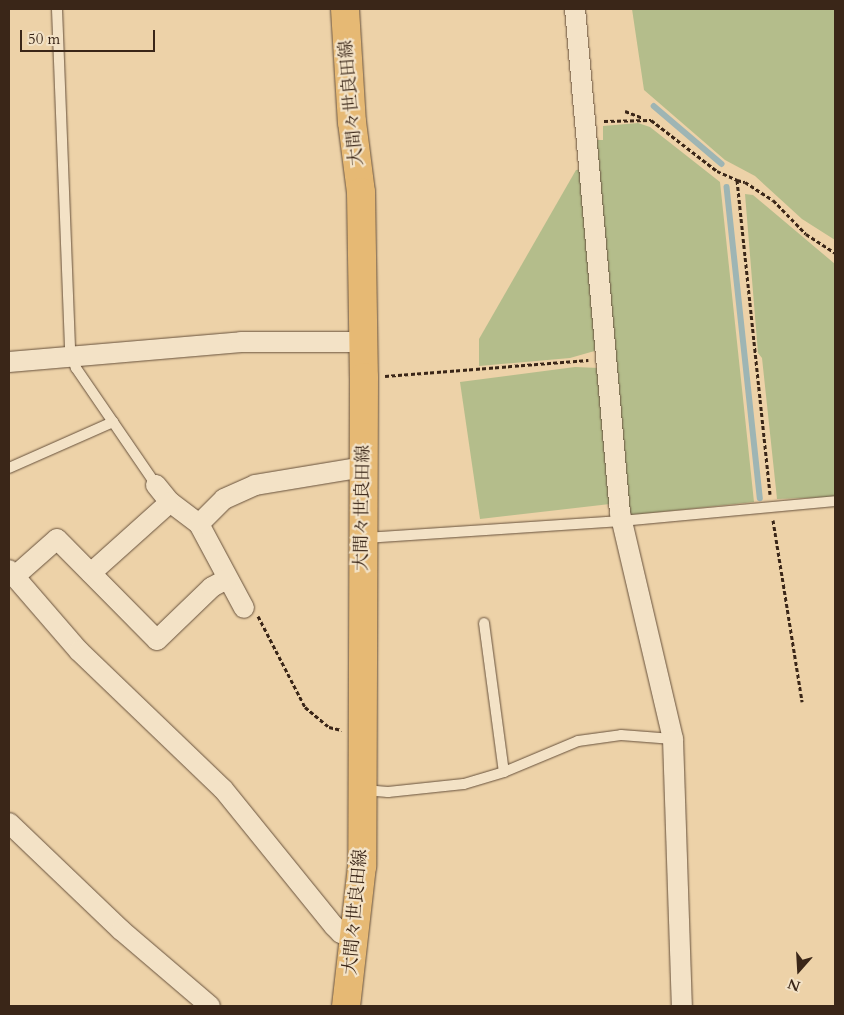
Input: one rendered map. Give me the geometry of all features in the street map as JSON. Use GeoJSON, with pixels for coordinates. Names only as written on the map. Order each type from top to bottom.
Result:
{"type":"FeatureCollection","features":[{"type":"Feature","properties":{"kind":"main road","name":"大間々世良田線"},"geometry":{"type":"LineString","coordinates":[[345,9],[351,113],[361,192],[364,342],[362,866],[356,937],[346,1006]]}},
{"type":"Feature","properties":{"kind":"street"},"geometry":{"type":"LineString","coordinates":[[575,9],[608,357],[621,521],[673,739],[682,1006]]}},
{"type":"Feature","properties":{"kind":"street"},"geometry":{"type":"LineString","coordinates":[[9,362],[73,358],[241,342],[364,342]]}},
{"type":"Feature","properties":{"kind":"street"},"geometry":{"type":"LineString","coordinates":[[199,524],[224,499],[255,485],[364,467]]}},
{"type":"Feature","properties":{"kind":"street"},"geometry":{"type":"LineString","coordinates":[[156,485],[170,502],[199,524],[244,608]]}},
{"type":"Feature","properties":{"kind":"street"},"geometry":{"type":"LineString","coordinates":[[91,573],[170,502]]}},
{"type":"Feature","properties":{"kind":"street"},"geometry":{"type":"LineString","coordinates":[[227,579],[212,587],[157,640],[57,539],[12,574],[79,651],[223,789],[334,926],[341,933],[356,937]]}},
{"type":"Feature","properties":{"kind":"street"},"geometry":{"type":"LineString","coordinates":[[9,823],[121,930],[210,1006]]}},
{"type":"Feature","properties":{"kind":"lane"},"geometry":{"type":"LineString","coordinates":[[57,9],[70,350],[76,368],[156,485]]}},
{"type":"Feature","properties":{"kind":"lane"},"geometry":{"type":"LineString","coordinates":[[9,468],[112,422]]}},
{"type":"Feature","properties":{"kind":"lane"},"geometry":{"type":"LineString","coordinates":[[362,538],[621,521],[835,501]]}},
{"type":"Feature","properties":{"kind":"lane"},"geometry":{"type":"LineString","coordinates":[[484,623],[504,772]]}},
{"type":"Feature","properties":{"kind":"lane"},"geometry":{"type":"LineString","coordinates":[[363,790],[388,792],[445,788],[504,772],[578,741],[621,735],[673,739]]}},
{"type":"Feature","properties":{"kind":"path"},"geometry":{"type":"LineString","coordinates":[[625,111],[646,118],[717,171],[738,180],[772,200],[806,234],[835,253]]}},
{"type":"Feature","properties":{"kind":"path"},"geometry":{"type":"LineString","coordinates":[[595,122],[646,118]]}},
{"type":"Feature","properties":{"kind":"path"},"geometry":{"type":"LineString","coordinates":[[738,180],[771,506],[802,702]]}},
{"type":"Feature","properties":{"kind":"path"},"geometry":{"type":"LineString","coordinates":[[364,377],[608,357]]}},
{"type":"Feature","properties":{"kind":"path"},"geometry":{"type":"LineString","coordinates":[[244,608],[256,611],[306,707],[314,717],[329,727],[362,732]]}},
{"type":"Feature","properties":{"kind":"green space"},"geometry":{"type":"Polygon","coordinates":[[[632,9],[835,9],[835,240],[802,219],[755,176],[725,160],[644,90],[632,9]]]}},
{"type":"Feature","properties":{"kind":"green space"},"geometry":{"type":"Polygon","coordinates":[[[638,123],[650,127],[720,182],[754,502],[632,515],[627,510],[594,140],[603,140],[603,126],[638,123]]]}},
{"type":"Feature","properties":{"kind":"green space"},"geometry":{"type":"Polygon","coordinates":[[[587,169],[598,350],[570,358],[479,366],[479,339],[576,170],[587,169]]]}},
{"type":"Feature","properties":{"kind":"green space"},"geometry":{"type":"Polygon","coordinates":[[[745,194],[753,195],[835,264],[835,497],[777,499],[762,358],[758,353],[745,194]]]}},
{"type":"Feature","properties":{"kind":"green space"},"geometry":{"type":"Polygon","coordinates":[[[575,367],[599,368],[610,504],[480,519],[460,382],[575,367]]]}},
{"type":"Feature","properties":{"kind":"waterway"},"geometry":{"type":"LineString","coordinates":[[654,106],[722,164]]}},
{"type":"Feature","properties":{"kind":"waterway"},"geometry":{"type":"LineString","coordinates":[[727,187],[760,498]]}}]}
